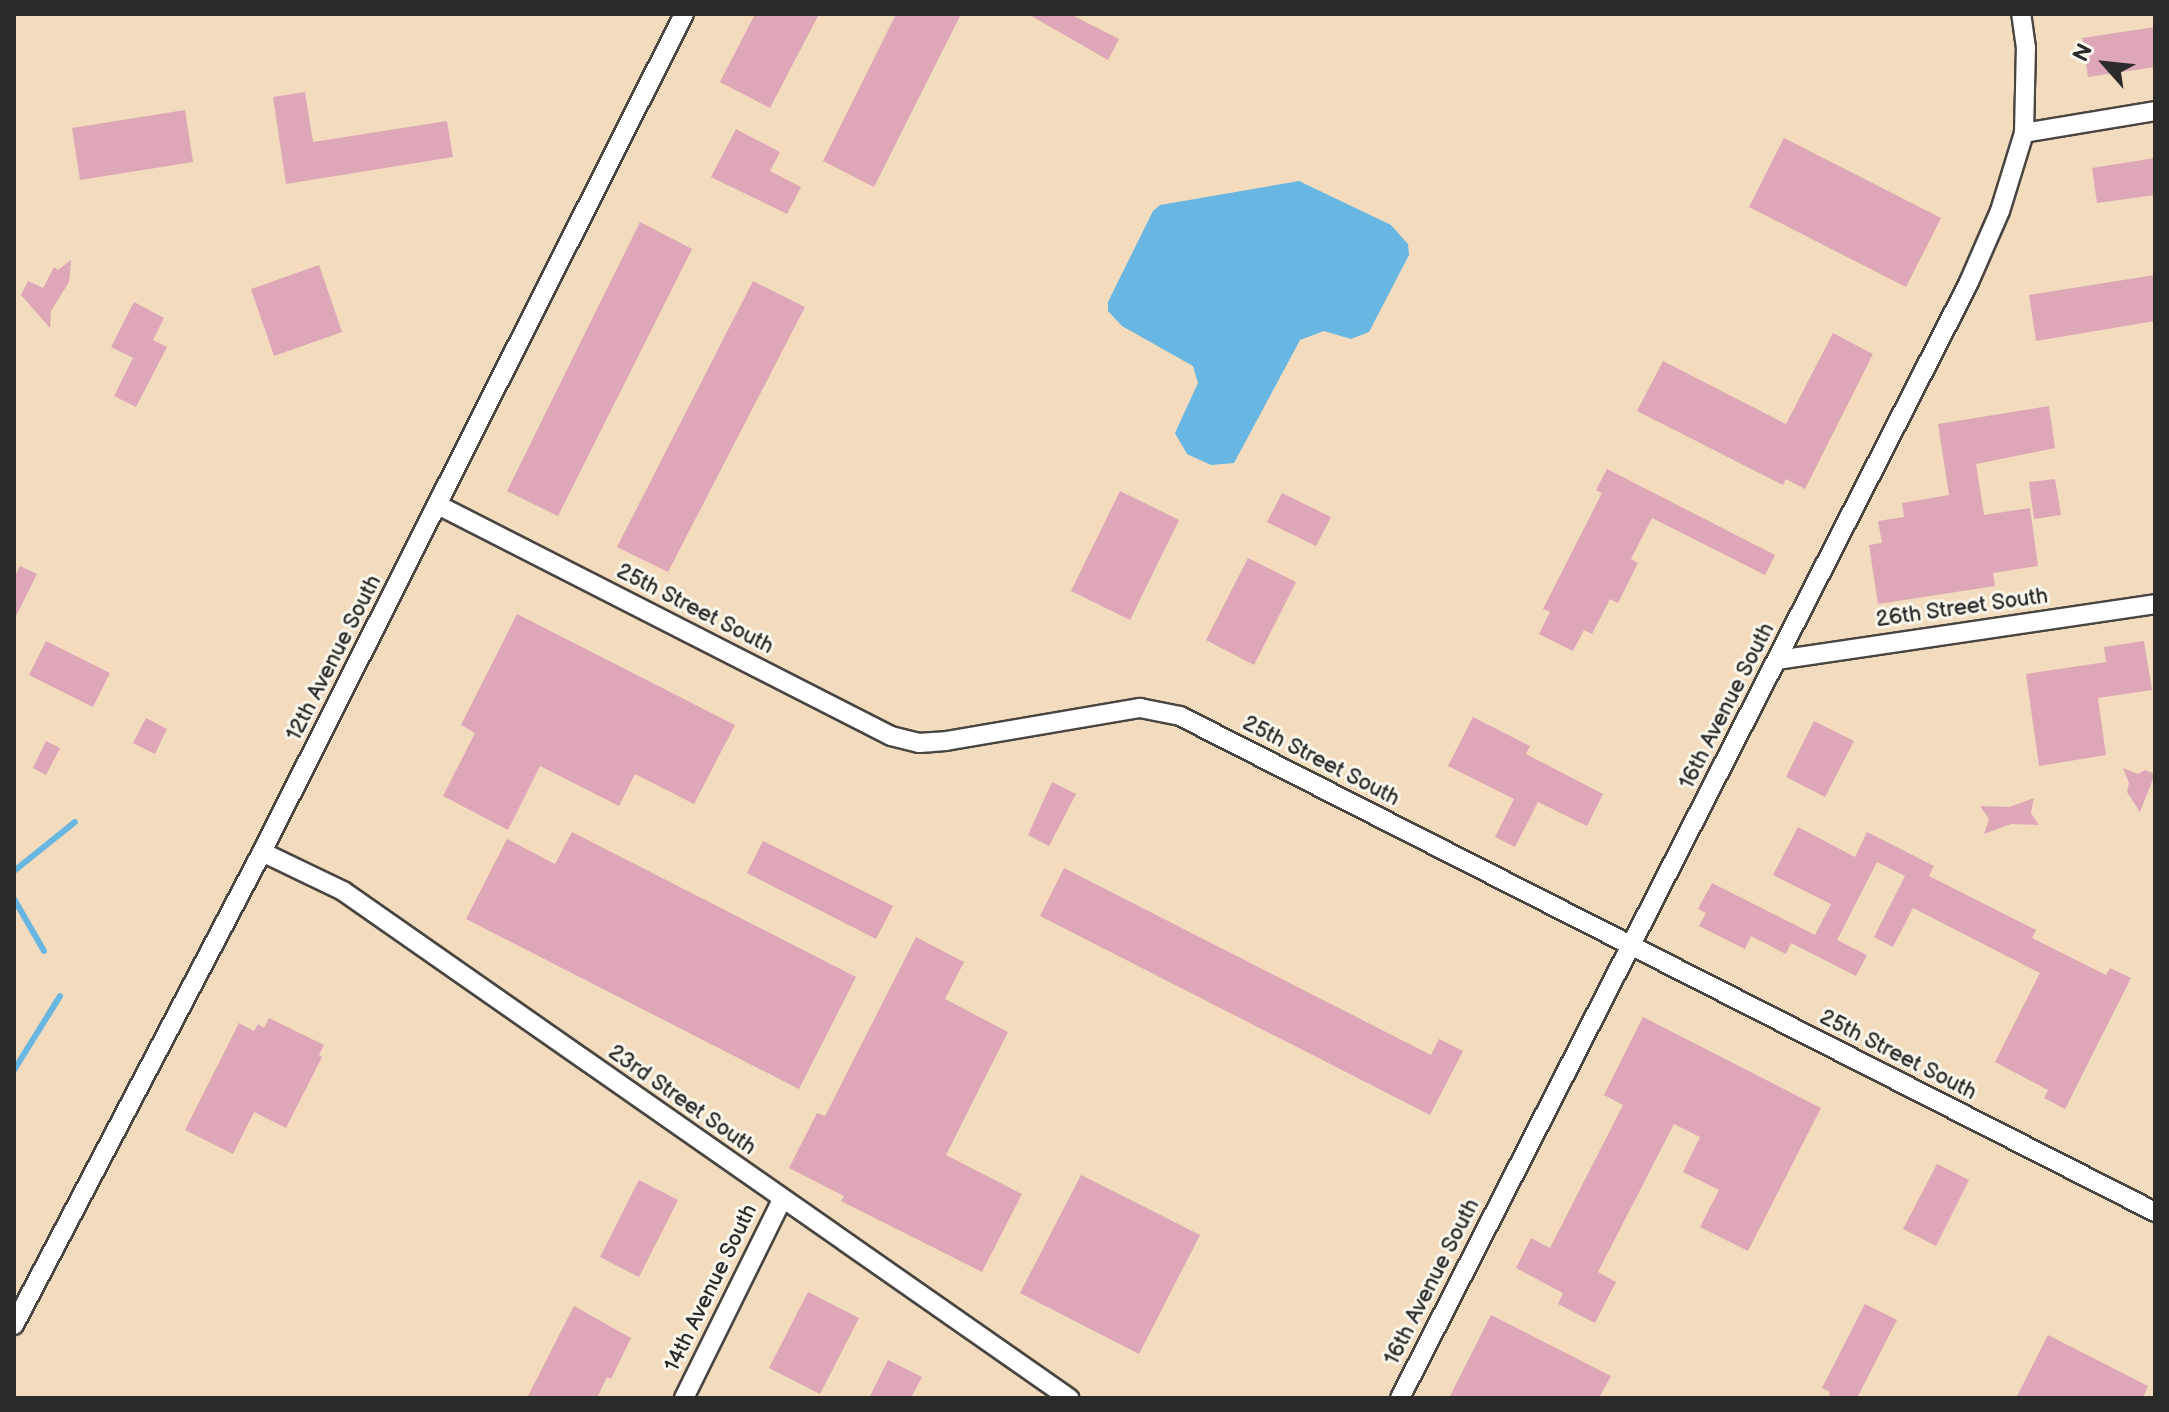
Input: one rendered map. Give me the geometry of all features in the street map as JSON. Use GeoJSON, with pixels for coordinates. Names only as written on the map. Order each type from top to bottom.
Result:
{"type":"FeatureCollection","features":[{"type":"Feature","properties":{"kind":"street","name":"12th Avenue South"},"geometry":{"type":"LineString","coordinates":[[14,1342],[16,1322],[262,852],[684,14]]}},
{"type":"Feature","properties":{"kind":"street","name":"16th Avenue South"},"geometry":{"type":"LineString","coordinates":[[1400,1398],[1969,282],[2000,211],[2024,133],[2026,48],[2021,14]]}},
{"type":"Feature","properties":{"kind":"street"},"geometry":{"type":"LineString","coordinates":[[2024,133],[2155,111]]}},
{"type":"Feature","properties":{"kind":"street","name":"25th Street South"},"geometry":{"type":"LineString","coordinates":[[438,505],[891,736],[919,743],[946,741],[1140,708],[1180,716],[2155,1212]]}},
{"type":"Feature","properties":{"kind":"street","name":"26th Street South"},"geometry":{"type":"LineString","coordinates":[[1777,660],[2155,604]]}},
{"type":"Feature","properties":{"kind":"street","name":"23rd Street South"},"geometry":{"type":"LineString","coordinates":[[262,852],[343,891],[1069,1398]]}},
{"type":"Feature","properties":{"kind":"street","name":"14th Avenue South"},"geometry":{"type":"LineString","coordinates":[[684,1398],[782,1200]]}},
{"type":"Feature","properties":{"kind":"water"},"geometry":{"type":"Polygon","coordinates":[[[1299,181],[1391,225],[1408,244],[1409,255],[1369,332],[1351,339],[1324,331],[1300,340],[1234,463],[1211,465],[1187,454],[1175,433],[1198,383],[1193,366],[1122,326],[1108,311],[1108,302],[1153,211],[1160,205],[1299,181]]]}},
{"type":"Feature","properties":{"kind":"building"},"geometry":{"type":"Polygon","coordinates":[[[755,14],[819,14],[770,108],[720,82],[755,14]]]}},
{"type":"Feature","properties":{"kind":"building"},"geometry":{"type":"Polygon","coordinates":[[[896,14],[961,14],[874,187],[823,161],[896,14]]]}},
{"type":"Feature","properties":{"kind":"building"},"geometry":{"type":"Polygon","coordinates":[[[1028,14],[1070,14],[1119,39],[1108,60],[1028,14]]]}},
{"type":"Feature","properties":{"kind":"building"},"geometry":{"type":"Polygon","coordinates":[[[2155,27],[2155,67],[2088,77],[2082,38],[2155,27]]]}},
{"type":"Feature","properties":{"kind":"building"},"geometry":{"type":"Polygon","coordinates":[[[305,92],[313,142],[447,121],[453,157],[286,184],[273,97],[305,92]]]}},
{"type":"Feature","properties":{"kind":"building"},"geometry":{"type":"Polygon","coordinates":[[[185,110],[193,162],[80,180],[72,128],[185,110]]]}},
{"type":"Feature","properties":{"kind":"building"},"geometry":{"type":"Polygon","coordinates":[[[736,129],[780,152],[770,171],[801,187],[787,214],[711,177],[736,129]]]}},
{"type":"Feature","properties":{"kind":"building"},"geometry":{"type":"Polygon","coordinates":[[[1784,138],[1941,218],[1906,287],[1749,207],[1784,138]]]}},
{"type":"Feature","properties":{"kind":"building"},"geometry":{"type":"Polygon","coordinates":[[[2155,158],[2155,195],[2097,203],[2092,168],[2155,158]]]}},
{"type":"Feature","properties":{"kind":"building"},"geometry":{"type":"Polygon","coordinates":[[[640,222],[692,249],[558,516],[507,491],[640,222]]]}},
{"type":"Feature","properties":{"kind":"building"},"geometry":{"type":"Polygon","coordinates":[[[71,260],[69,282],[51,311],[50,328],[21,295],[28,281],[43,288],[54,267],[58,270],[71,260]]]}},
{"type":"Feature","properties":{"kind":"building"},"geometry":{"type":"Polygon","coordinates":[[[319,265],[342,332],[274,356],[251,289],[319,265]]]}},
{"type":"Feature","properties":{"kind":"building"},"geometry":{"type":"Polygon","coordinates":[[[2155,275],[2155,321],[2036,341],[2029,295],[2155,275]]]}},
{"type":"Feature","properties":{"kind":"building"},"geometry":{"type":"Polygon","coordinates":[[[753,281],[805,307],[668,572],[617,547],[753,281]]]}},
{"type":"Feature","properties":{"kind":"building"},"geometry":{"type":"Polygon","coordinates":[[[134,302],[164,318],[153,340],[167,347],[136,407],[114,396],[133,358],[111,347],[134,302]]]}},
{"type":"Feature","properties":{"kind":"building"},"geometry":{"type":"Polygon","coordinates":[[[1833,333],[1873,354],[1805,489],[1786,479],[1783,485],[1637,411],[1663,361],[1786,424],[1833,333]]]}},
{"type":"Feature","properties":{"kind":"building"},"geometry":{"type":"Polygon","coordinates":[[[2049,406],[2055,448],[1976,464],[1984,515],[2030,508],[2038,566],[1993,573],[1995,586],[1878,604],[1869,545],[1882,543],[1878,521],[1904,517],[1902,503],[1949,495],[1938,424],[2049,406]]]}},
{"type":"Feature","properties":{"kind":"building"},"geometry":{"type":"Polygon","coordinates":[[[1607,469],[1775,555],[1765,575],[1652,518],[1631,559],[1638,563],[1618,603],[1610,599],[1592,634],[1584,630],[1573,651],[1539,634],[1550,612],[1543,609],[1602,493],[1596,490],[1607,469]]]}},
{"type":"Feature","properties":{"kind":"building"},"geometry":{"type":"Polygon","coordinates":[[[2055,479],[2061,515],[2034,519],[2029,482],[2055,479]]]}},
{"type":"Feature","properties":{"kind":"building"},"geometry":{"type":"Polygon","coordinates":[[[1120,491],[1179,520],[1130,620],[1071,591],[1120,491]]]}},
{"type":"Feature","properties":{"kind":"building"},"geometry":{"type":"Polygon","coordinates":[[[1282,493],[1331,517],[1316,546],[1267,522],[1282,493]]]}},
{"type":"Feature","properties":{"kind":"building"},"geometry":{"type":"Polygon","coordinates":[[[1248,558],[1296,582],[1254,665],[1206,640],[1248,558]]]}},
{"type":"Feature","properties":{"kind":"building"},"geometry":{"type":"Polygon","coordinates":[[[20,566],[37,574],[14,620],[14,578],[20,566]]]}},
{"type":"Feature","properties":{"kind":"building"},"geometry":{"type":"Polygon","coordinates":[[[517,614],[735,725],[694,804],[635,774],[619,806],[540,766],[508,830],[443,796],[475,733],[461,725],[517,614]]]}},
{"type":"Feature","properties":{"kind":"building"},"geometry":{"type":"Polygon","coordinates":[[[46,641],[110,673],[93,707],[29,675],[46,641]]]}},
{"type":"Feature","properties":{"kind":"building"},"geometry":{"type":"Polygon","coordinates":[[[2144,641],[2152,690],[2098,698],[2106,755],[2039,766],[2026,674],[2106,662],[2104,647],[2144,641]]]}},
{"type":"Feature","properties":{"kind":"building"},"geometry":{"type":"Polygon","coordinates":[[[1473,717],[1530,746],[1526,754],[1603,794],[1587,826],[1538,802],[1515,847],[1495,837],[1514,799],[1448,766],[1473,717]]]}},
{"type":"Feature","properties":{"kind":"building"},"geometry":{"type":"Polygon","coordinates":[[[146,718],[167,729],[155,754],[133,743],[146,718]]]}},
{"type":"Feature","properties":{"kind":"building"},"geometry":{"type":"Polygon","coordinates":[[[1814,721],[1854,741],[1825,797],[1786,777],[1814,721]]]}},
{"type":"Feature","properties":{"kind":"building"},"geometry":{"type":"Polygon","coordinates":[[[46,741],[60,748],[46,775],[33,768],[46,741]]]}},
{"type":"Feature","properties":{"kind":"building"},"geometry":{"type":"Polygon","coordinates":[[[2123,768],[2138,774],[2145,770],[2155,774],[2140,812],[2127,792],[2129,783],[2123,768]]]}},
{"type":"Feature","properties":{"kind":"building"},"geometry":{"type":"Polygon","coordinates":[[[1052,782],[1076,794],[1049,846],[1028,835],[1052,782]]]}},
{"type":"Feature","properties":{"kind":"building"},"geometry":{"type":"Polygon","coordinates":[[[2034,798],[2031,813],[2039,825],[2011,824],[1984,834],[1989,819],[1980,806],[2009,807],[2034,798]]]}},
{"type":"Feature","properties":{"kind":"building"},"geometry":{"type":"Polygon","coordinates":[[[1798,827],[1855,857],[1867,832],[1934,866],[1929,876],[2036,930],[2032,938],[2106,975],[2110,968],[2131,978],[2065,1109],[2044,1098],[2048,1090],[1995,1062],[2040,973],[1913,908],[1893,947],[1874,937],[1905,876],[1877,862],[1837,940],[1867,955],[1856,976],[1791,943],[1786,954],[1751,936],[1745,949],[1699,926],[1706,913],[1698,909],[1712,883],[1815,935],[1831,904],[1773,875],[1798,827]]]}},
{"type":"Feature","properties":{"kind":"building"},"geometry":{"type":"Polygon","coordinates":[[[572,832],[856,977],[799,1089],[466,919],[507,839],[555,864],[572,832]]]}},
{"type":"Feature","properties":{"kind":"building"},"geometry":{"type":"Polygon","coordinates":[[[763,841],[893,906],[876,939],[747,873],[763,841]]]}},
{"type":"Feature","properties":{"kind":"building"},"geometry":{"type":"Polygon","coordinates":[[[1064,868],[1431,1055],[1439,1039],[1463,1051],[1430,1115],[1040,916],[1064,868]]]}},
{"type":"Feature","properties":{"kind":"building"},"geometry":{"type":"Polygon","coordinates":[[[916,937],[964,962],[945,999],[1008,1032],[946,1155],[1022,1194],[982,1272],[841,1201],[844,1196],[789,1168],[817,1113],[825,1116],[916,937]]]}},
{"type":"Feature","properties":{"kind":"building"},"geometry":{"type":"Polygon","coordinates":[[[1643,1017],[1821,1108],[1748,1251],[1700,1227],[1719,1190],[1683,1172],[1700,1137],[1674,1124],[1598,1272],[1616,1282],[1595,1323],[1558,1304],[1563,1293],[1516,1268],[1531,1238],[1550,1248],[1623,1105],[1604,1095],[1643,1017]]]}},
{"type":"Feature","properties":{"kind":"building"},"geometry":{"type":"Polygon","coordinates":[[[269,1018],[324,1045],[319,1055],[322,1057],[286,1128],[254,1112],[233,1154],[185,1130],[239,1023],[254,1031],[258,1024],[264,1028],[269,1018]]]}},
{"type":"Feature","properties":{"kind":"building"},"geometry":{"type":"Polygon","coordinates":[[[1937,1164],[1969,1180],[1936,1246],[1903,1229],[1937,1164]]]}},
{"type":"Feature","properties":{"kind":"building"},"geometry":{"type":"Polygon","coordinates":[[[1081,1175],[1200,1235],[1139,1354],[1020,1293],[1081,1175]]]}},
{"type":"Feature","properties":{"kind":"building"},"geometry":{"type":"Polygon","coordinates":[[[639,1180],[678,1200],[639,1277],[600,1257],[639,1180]]]}},
{"type":"Feature","properties":{"kind":"building"},"geometry":{"type":"Polygon","coordinates":[[[808,1292],[859,1318],[820,1394],[769,1368],[808,1292]]]}},
{"type":"Feature","properties":{"kind":"building"},"geometry":{"type":"Polygon","coordinates":[[[1865,1304],[1897,1320],[1857,1398],[1828,1398],[1830,1392],[1822,1388],[1865,1304]]]}},
{"type":"Feature","properties":{"kind":"building"},"geometry":{"type":"Polygon","coordinates":[[[574,1306],[631,1338],[611,1379],[607,1377],[597,1398],[527,1398],[574,1306]]]}},
{"type":"Feature","properties":{"kind":"building"},"geometry":{"type":"Polygon","coordinates":[[[1491,1315],[1611,1376],[1599,1398],[1449,1398],[1491,1315]]]}},
{"type":"Feature","properties":{"kind":"building"},"geometry":{"type":"Polygon","coordinates":[[[2048,1335],[2148,1386],[2143,1398],[2016,1398],[2048,1335]]]}},
{"type":"Feature","properties":{"kind":"building"},"geometry":{"type":"Polygon","coordinates":[[[888,1360],[922,1377],[911,1398],[869,1398],[888,1360]]]}},
{"type":"Feature","properties":{"kind":"waterway"},"geometry":{"type":"LineString","coordinates":[[14,871],[75,822]]}},
{"type":"Feature","properties":{"kind":"waterway"},"geometry":{"type":"LineString","coordinates":[[14,899],[44,951]]}},
{"type":"Feature","properties":{"kind":"waterway"},"geometry":{"type":"LineString","coordinates":[[14,1070],[60,996]]}}]}
